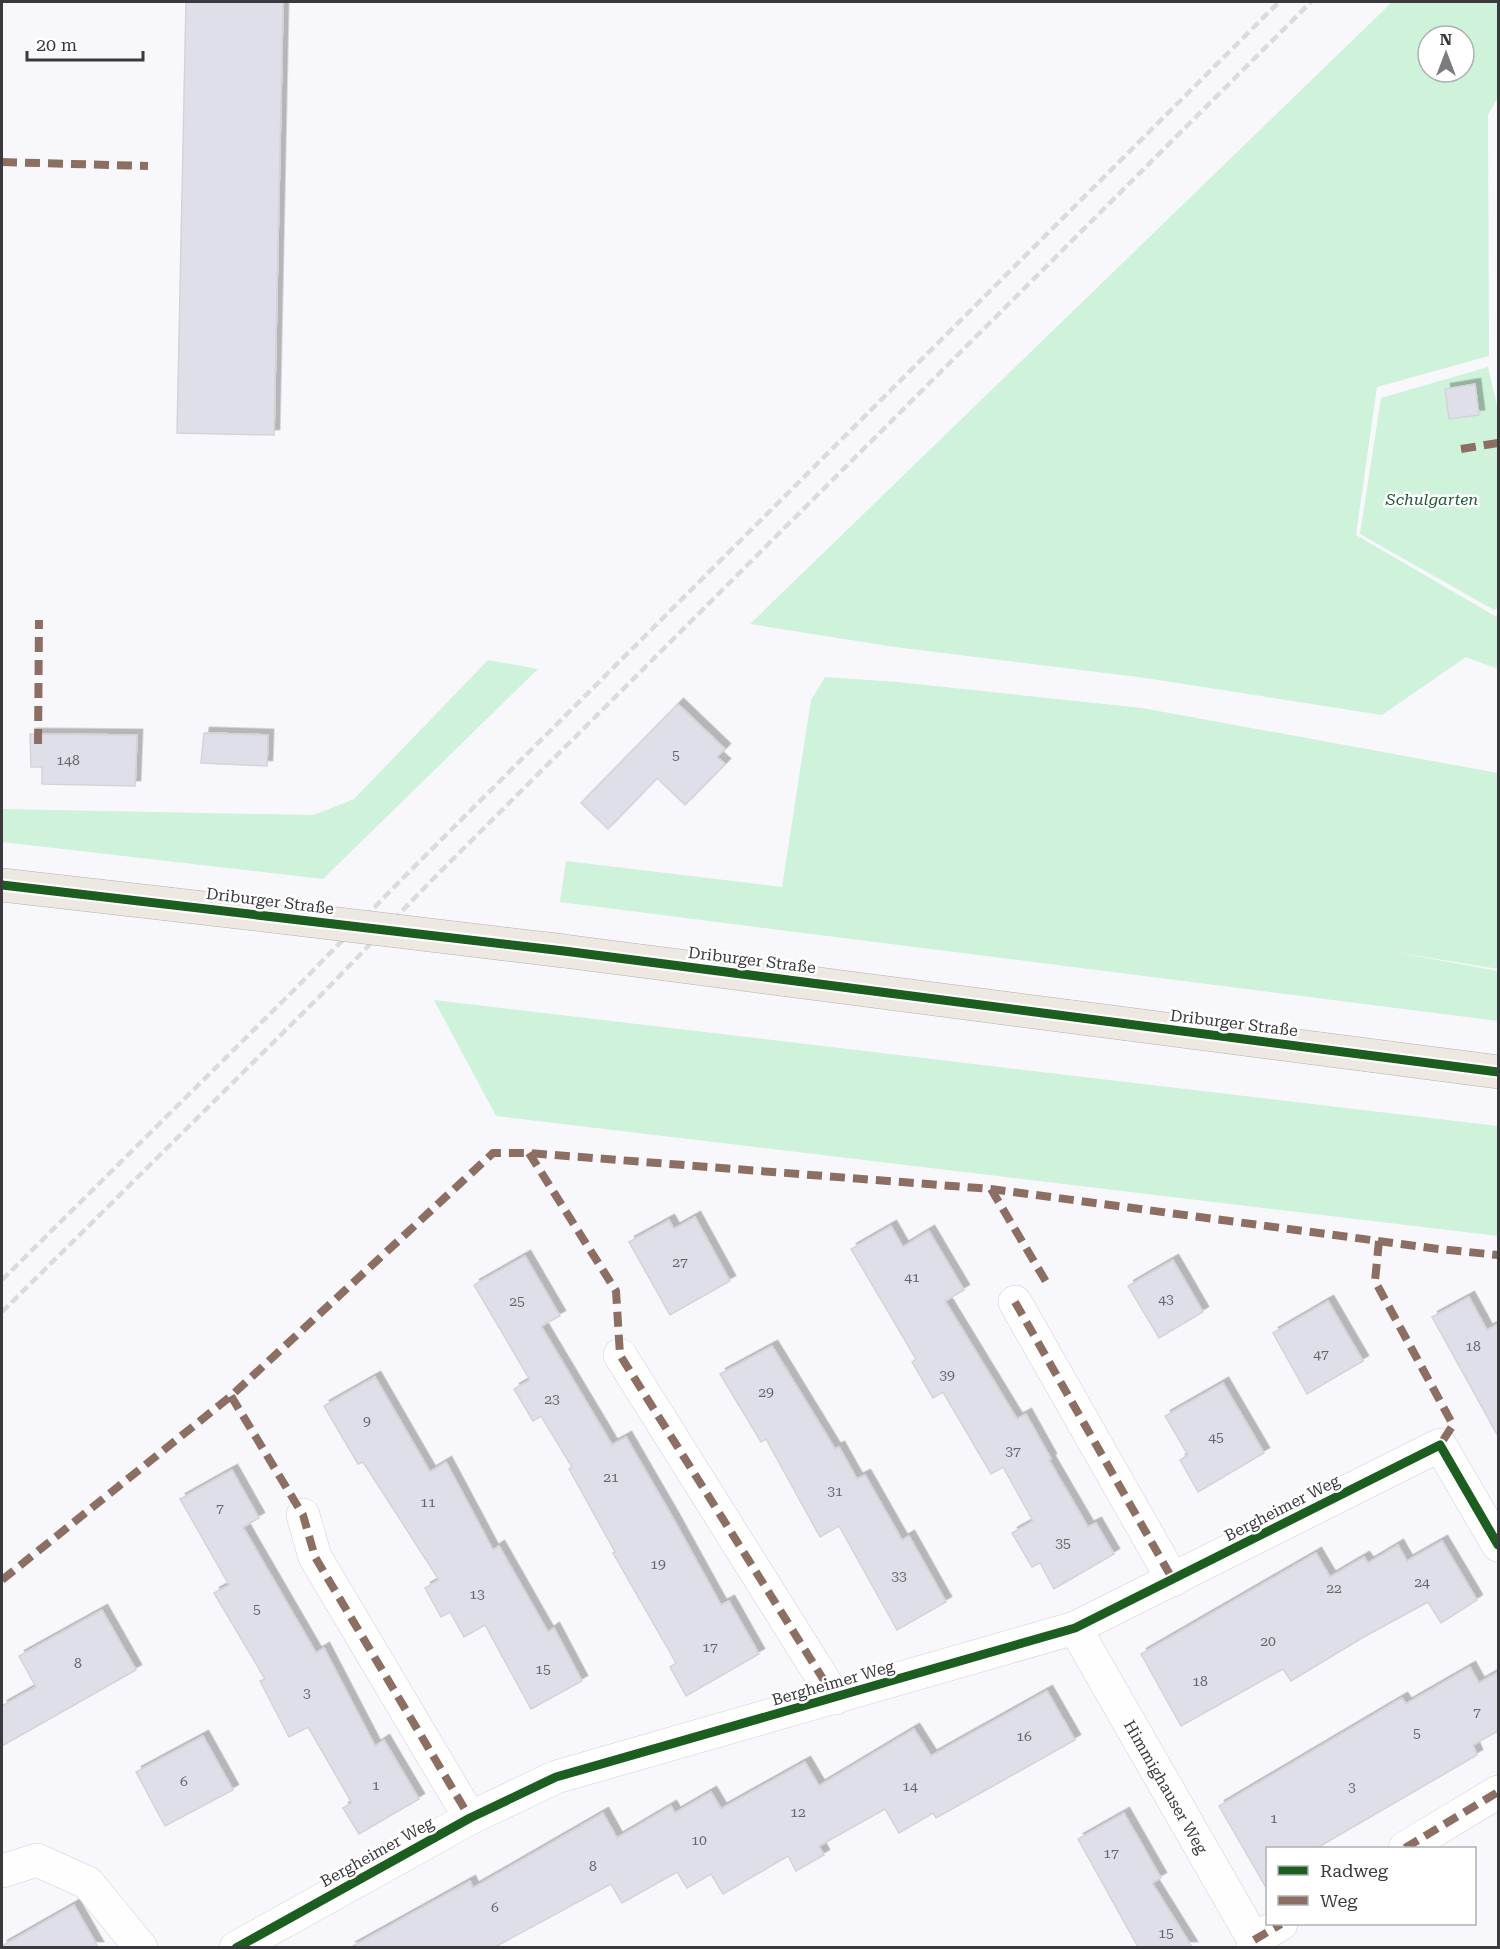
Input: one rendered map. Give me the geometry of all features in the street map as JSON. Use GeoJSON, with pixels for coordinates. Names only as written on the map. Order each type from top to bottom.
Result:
{"type":"FeatureCollection","features":[{"type":"Feature","properties":{"kind":"main road","name":"Driburger Straße"},"geometry":{"type":"LineString","coordinates":[[2,885],[564,951],[1498,1072]]}},
{"type":"Feature","properties":{"kind":"street"},"geometry":{"type":"LineString","coordinates":[[1015,1302],[1173,1580]]}},
{"type":"Feature","properties":{"kind":"street","name":"Bergheimer Weg"},"geometry":{"type":"LineString","coordinates":[[620,1355],[835,1698]]}},
{"type":"Feature","properties":{"kind":"street","name":"Bergheimer Weg"},"geometry":{"type":"LineString","coordinates":[[236,1947],[470,1818],[556,1777],[1075,1628],[1440,1445],[1498,1545]]}},
{"type":"Feature","properties":{"kind":"street"},"geometry":{"type":"LineString","coordinates":[[303,1515],[315,1557],[470,1818]]}},
{"type":"Feature","properties":{"kind":"street","name":"Himmighauser Weg"},"geometry":{"type":"LineString","coordinates":[[1075,1628],[1253,1944]]}},
{"type":"Feature","properties":{"kind":"street"},"geometry":{"type":"LineString","coordinates":[[1407,1847],[1498,1792]]}},
{"type":"Feature","properties":{"kind":"street"},"geometry":{"type":"LineString","coordinates":[[2,1871],[37,1860],[88,1882],[141,1947]]}},
{"type":"Feature","properties":{"kind":"street"},"geometry":{"type":"LineString","coordinates":[[1253,1944],[1278,1925]]}},
{"type":"Feature","properties":{"kind":"green space"},"geometry":{"type":"Polygon","coordinates":[[[1392,2],[1498,2],[1498,97],[1488,115],[1489,356],[1377,387],[1356,535],[1495,616],[1498,615],[1498,669],[1466,657],[1382,715],[1146,678],[895,647],[750,624],[1392,2]]]}},
{"type":"Feature","properties":{"kind":"green space","name":"Schulgarten"},"geometry":{"type":"Polygon","coordinates":[[[1488,367],[1498,410],[1498,609],[1494,610],[1360,534],[1381,398],[1488,367]]]}},
{"type":"Feature","properties":{"kind":"green space"},"geometry":{"type":"Polygon","coordinates":[[[488,660],[538,669],[323,879],[2,842],[2,809],[314,815],[354,799],[488,660]]]}},
{"type":"Feature","properties":{"kind":"green space"},"geometry":{"type":"Polygon","coordinates":[[[825,677],[897,682],[1142,708],[1498,773],[1498,969],[1388,951],[1498,971],[1498,1021],[560,902],[566,861],[782,887],[811,700],[825,677]]]}},
{"type":"Feature","properties":{"kind":"green space"},"geometry":{"type":"Polygon","coordinates":[[[434,1000],[1498,1126],[1498,1236],[496,1116],[434,1000]]]}},
{"type":"Feature","properties":{"kind":"building"},"geometry":{"type":"Polygon","coordinates":[[[186,2],[283,2],[274,435],[177,433],[186,2]]]}},
{"type":"Feature","properties":{"kind":"building"},"geometry":{"type":"Polygon","coordinates":[[[1475,384],[1479,415],[1449,419],[1445,389],[1475,384]]]}},
{"type":"Feature","properties":{"kind":"building"},"geometry":{"type":"Polygon","coordinates":[[[678,704],[725,749],[717,757],[725,764],[685,805],[657,778],[608,829],[581,803],[678,704]]]}},
{"type":"Feature","properties":{"kind":"building"},"geometry":{"type":"Polygon","coordinates":[[[204,733],[268,735],[267,766],[201,763],[204,733]]]}},
{"type":"Feature","properties":{"kind":"building"},"geometry":{"type":"Polygon","coordinates":[[[30,734],[137,735],[135,786],[42,784],[42,767],[31,767],[30,734]]]}},
{"type":"Feature","properties":{"kind":"building"},"geometry":{"type":"Polygon","coordinates":[[[695,1217],[730,1281],[670,1315],[629,1242],[669,1220],[674,1229],[695,1217]]]}},
{"type":"Feature","properties":{"kind":"building"},"geometry":{"type":"Polygon","coordinates":[[[891,1226],[903,1247],[929,1231],[964,1290],[945,1301],[1017,1419],[1026,1414],[1051,1459],[1049,1460],[1088,1527],[1096,1523],[1114,1554],[1054,1589],[1040,1563],[1032,1567],[1012,1533],[1033,1521],[1003,1467],[991,1474],[943,1392],[933,1398],[912,1362],[916,1359],[851,1249],[891,1226]]]}},
{"type":"Feature","properties":{"kind":"building"},"geometry":{"type":"Polygon","coordinates":[[[525,1256],[560,1316],[541,1326],[612,1445],[626,1437],[721,1605],[729,1601],[759,1654],[686,1696],[670,1667],[676,1663],[613,1553],[615,1552],[569,1469],[572,1467],[541,1416],[533,1421],[514,1389],[530,1380],[474,1285],[525,1256]]]}},
{"type":"Feature","properties":{"kind":"building"},"geometry":{"type":"Polygon","coordinates":[[[1173,1260],[1203,1312],[1159,1338],[1128,1286],[1173,1260]]]}},
{"type":"Feature","properties":{"kind":"building"},"geometry":{"type":"Polygon","coordinates":[[[1469,1297],[1487,1330],[1498,1324],[1498,1436],[1432,1317],[1469,1297]]]}},
{"type":"Feature","properties":{"kind":"building"},"geometry":{"type":"Polygon","coordinates":[[[1328,1301],[1363,1361],[1307,1394],[1273,1333],[1328,1301]]]}},
{"type":"Feature","properties":{"kind":"building"},"geometry":{"type":"Polygon","coordinates":[[[772,1346],[835,1449],[839,1447],[857,1479],[865,1475],[902,1540],[909,1536],[946,1602],[897,1630],[839,1526],[820,1537],[766,1439],[761,1442],[720,1374],[772,1346]]]}},
{"type":"Feature","properties":{"kind":"building"},"geometry":{"type":"Polygon","coordinates":[[[375,1377],[430,1472],[446,1462],[493,1550],[499,1546],[548,1632],[554,1628],[582,1681],[531,1709],[485,1625],[464,1637],[450,1612],[441,1617],[425,1588],[439,1580],[363,1462],[358,1464],[324,1406],[375,1377]]]}},
{"type":"Feature","properties":{"kind":"building"},"geometry":{"type":"Polygon","coordinates":[[[1223,1383],[1264,1453],[1198,1492],[1180,1460],[1188,1455],[1165,1416],[1223,1383]]]}},
{"type":"Feature","properties":{"kind":"building"},"geometry":{"type":"Polygon","coordinates":[[[232,1470],[259,1518],[243,1527],[316,1653],[324,1648],[375,1746],[384,1740],[419,1799],[359,1834],[343,1808],[352,1803],[308,1727],[289,1737],[260,1681],[265,1679],[214,1593],[229,1585],[180,1499],[232,1470]]]}},
{"type":"Feature","properties":{"kind":"building"},"geometry":{"type":"Polygon","coordinates":[[[1442,1541],[1477,1600],[1441,1623],[1428,1602],[1291,1681],[1283,1669],[1181,1726],[1141,1654],[1316,1553],[1330,1577],[1364,1557],[1368,1563],[1398,1545],[1407,1561],[1442,1541]]]}},
{"type":"Feature","properties":{"kind":"building"},"geometry":{"type":"Polygon","coordinates":[[[102,1610],[136,1670],[2,1746],[2,1706],[36,1687],[19,1656],[102,1610]]]}},
{"type":"Feature","properties":{"kind":"building"},"geometry":{"type":"Polygon","coordinates":[[[1470,1667],[1479,1683],[1498,1672],[1498,1731],[1473,1745],[1477,1755],[1319,1847],[1266,1847],[1266,1888],[1219,1806],[1402,1698],[1406,1704],[1470,1667]]]}},
{"type":"Feature","properties":{"kind":"building"},"geometry":{"type":"Polygon","coordinates":[[[1047,1691],[1075,1740],[936,1818],[933,1813],[899,1833],[885,1809],[819,1846],[824,1855],[796,1871],[788,1856],[723,1894],[711,1874],[687,1888],[677,1872],[622,1903],[611,1884],[495,1947],[351,1947],[470,1881],[473,1888],[603,1813],[617,1838],[671,1806],[675,1813],[711,1792],[721,1809],[805,1762],[819,1786],[914,1729],[931,1756],[1047,1691]]]}},
{"type":"Feature","properties":{"kind":"building"},"geometry":{"type":"Polygon","coordinates":[[[203,1736],[233,1790],[165,1826],[136,1772],[203,1736]]]}},
{"type":"Feature","properties":{"kind":"building"},"geometry":{"type":"Polygon","coordinates":[[[1124,1813],[1161,1878],[1152,1883],[1192,1947],[1138,1947],[1078,1839],[1124,1813]]]}},
{"type":"Feature","properties":{"kind":"building"},"geometry":{"type":"Polygon","coordinates":[[[74,1905],[98,1947],[2,1947],[2,1946],[74,1905]]]}},
{"type":"Feature","properties":{"kind":"railway"},"geometry":{"type":"LineString","coordinates":[[2,1280],[1279,2]]}},
{"type":"Feature","properties":{"kind":"railway"},"geometry":{"type":"LineString","coordinates":[[2,1312],[1311,2]]}},
{"type":"Feature","properties":{"kind":"marked path"},"geometry":{"type":"LineString","coordinates":[[2,162],[148,166]]}},
{"type":"Feature","properties":{"kind":"marked path"},"geometry":{"type":"LineString","coordinates":[[1461,449],[1498,443]]}},
{"type":"Feature","properties":{"kind":"marked path"},"geometry":{"type":"LineString","coordinates":[[38,744],[39,620]]}},
{"type":"Feature","properties":{"kind":"marked path"},"geometry":{"type":"LineString","coordinates":[[2,1580],[231,1396],[493,1153],[529,1153],[991,1189],[1498,1255]]}},
{"type":"Feature","properties":{"kind":"marked path"},"geometry":{"type":"LineString","coordinates":[[529,1153],[616,1291],[620,1355],[835,1698]]}},
{"type":"Feature","properties":{"kind":"marked path"},"geometry":{"type":"LineString","coordinates":[[991,1189],[1048,1285]]}},
{"type":"Feature","properties":{"kind":"marked path"},"geometry":{"type":"LineString","coordinates":[[1379,1241],[1375,1281],[1453,1425],[1440,1445],[1443,1449]]}},
{"type":"Feature","properties":{"kind":"marked path"},"geometry":{"type":"LineString","coordinates":[[1015,1302],[1173,1580]]}},
{"type":"Feature","properties":{"kind":"marked path"},"geometry":{"type":"LineString","coordinates":[[231,1396],[303,1515],[315,1557],[470,1818]]}},
{"type":"Feature","properties":{"kind":"marked path"},"geometry":{"type":"LineString","coordinates":[[1407,1847],[1498,1792]]}},
{"type":"Feature","properties":{"kind":"marked path"},"geometry":{"type":"LineString","coordinates":[[1254,1940],[1279,1925]]}},
{"type":"Feature","properties":{"kind":"cycle path"},"geometry":{"type":"LineString","coordinates":[[2,885],[564,951],[1498,1072]]}},
{"type":"Feature","properties":{"kind":"cycle path"},"geometry":{"type":"LineString","coordinates":[[236,1948],[470,1818],[556,1777],[1075,1628],[1440,1445],[1498,1545]]}}]}
